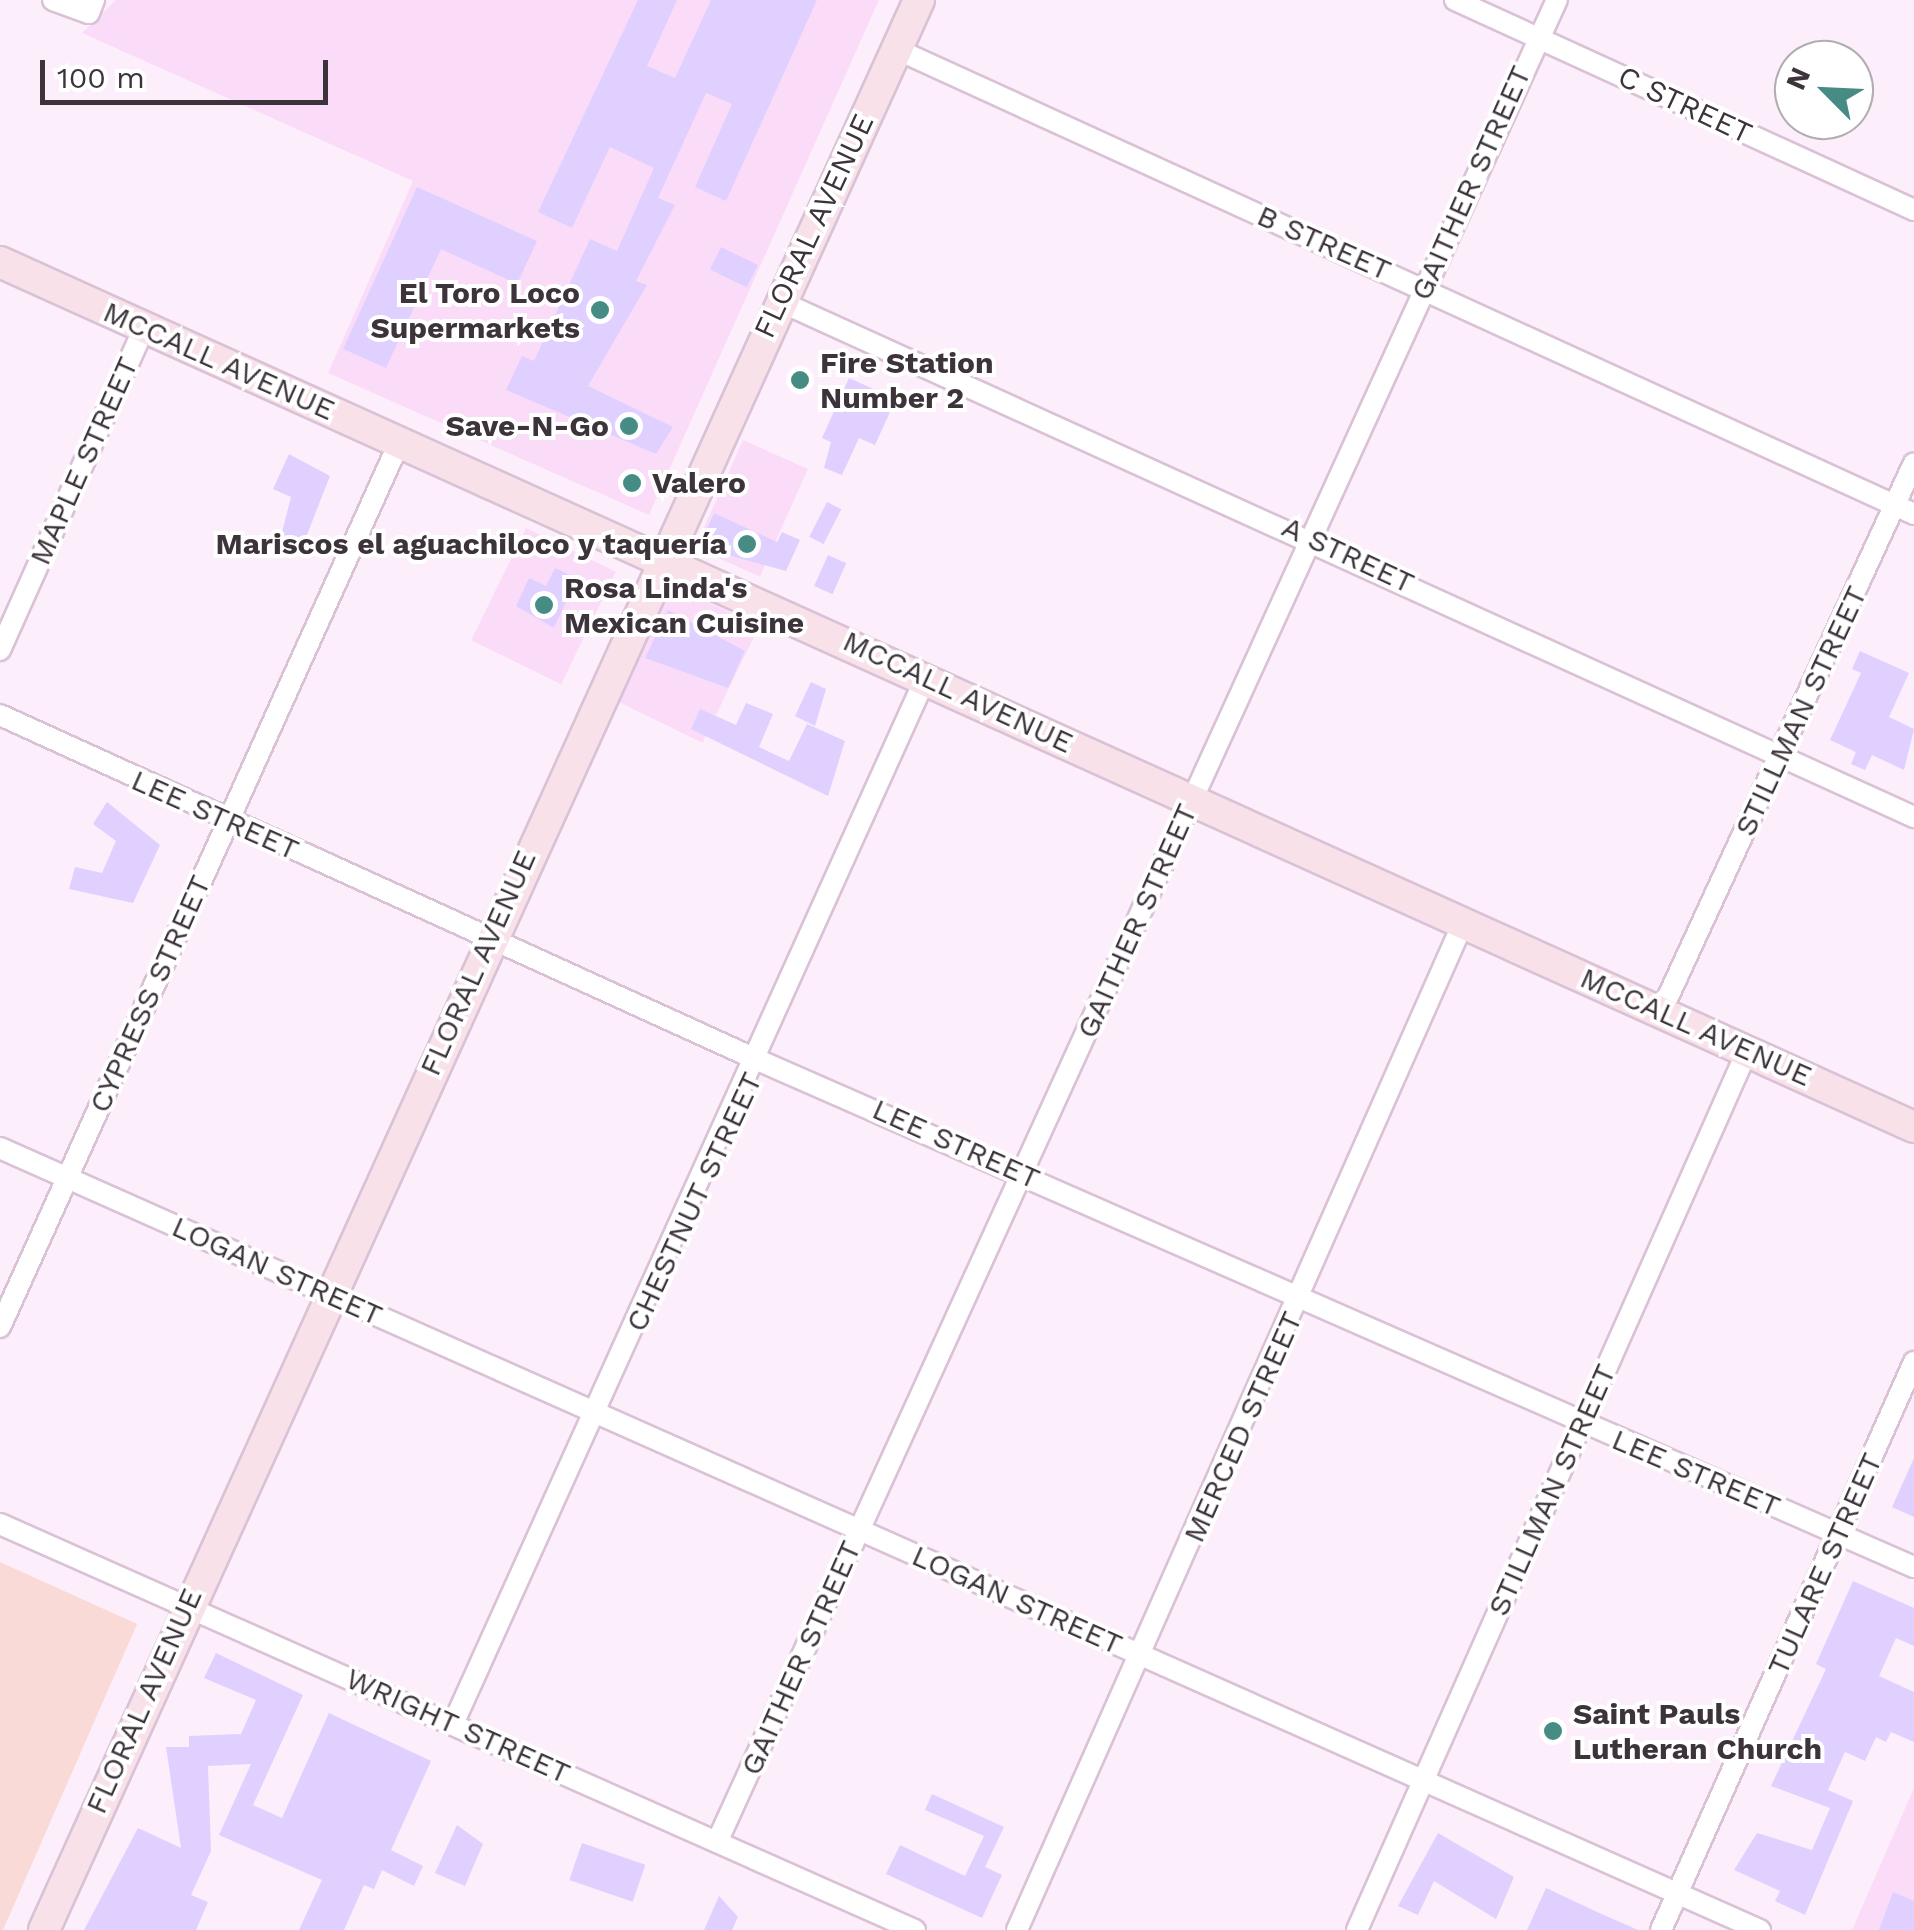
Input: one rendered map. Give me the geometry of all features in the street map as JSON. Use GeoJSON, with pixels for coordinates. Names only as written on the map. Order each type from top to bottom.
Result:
{"type":"FeatureCollection","features":[{"type":"Feature","properties":{"kind":"main road","name":"FLORAL AVENUE"},"geometry":{"type":"LineString","coordinates":[[44,1930],[184,1606],[919,0]]}},
{"type":"Feature","properties":{"kind":"main road","name":"MCCALL AVENUE"},"geometry":{"type":"LineString","coordinates":[[0,262],[400,443],[662,556],[1189,802],[1914,1127]]}},
{"type":"Feature","properties":{"kind":"street"},"geometry":{"type":"LineString","coordinates":[[52,0],[91,7]]}},
{"type":"Feature","properties":{"kind":"street","name":"C STREET"},"geometry":{"type":"LineString","coordinates":[[1455,0],[1914,210]]}},
{"type":"Feature","properties":{"kind":"street","name":"GAITHER STREET"},"geometry":{"type":"LineString","coordinates":[[717,1842],[1024,1174],[1308,536],[1557,0]]}},
{"type":"Feature","properties":{"kind":"street","name":"B STREET"},"geometry":{"type":"LineString","coordinates":[[896,49],[1904,509]]}},
{"type":"Feature","properties":{"kind":"street","name":"A STREET"},"geometry":{"type":"LineString","coordinates":[[779,301],[1308,536],[1914,818]]}},
{"type":"Feature","properties":{"kind":"street","name":"MAPLE STREET"},"geometry":{"type":"LineString","coordinates":[[0,650],[144,328]]}},
{"type":"Feature","properties":{"kind":"street","name":"CYPRESS STREET"},"geometry":{"type":"LineString","coordinates":[[0,1327],[400,443]]}},
{"type":"Feature","properties":{"kind":"street","name":"STILLMAN STREET"},"geometry":{"type":"LineString","coordinates":[[1662,1012],[1780,756],[1904,509],[1914,464]]}},
{"type":"Feature","properties":{"kind":"street","name":"CHESTNUT STREET"},"geometry":{"type":"LineString","coordinates":[[453,1724],[760,1061],[926,677]]}},
{"type":"Feature","properties":{"kind":"street","name":"LEE STREET"},"geometry":{"type":"LineString","coordinates":[[0,715],[760,1061],[1914,1567]]}},
{"type":"Feature","properties":{"kind":"street","name":"MERCED STREET"},"geometry":{"type":"LineString","coordinates":[[1018,1930],[1302,1297],[1463,922]]}},
{"type":"Feature","properties":{"kind":"street","name":"STILLMAN STREET"},"geometry":{"type":"LineString","coordinates":[[1357,1930],[1746,1051]]}},
{"type":"Feature","properties":{"kind":"street","name":"LOGAN STREET"},"geometry":{"type":"LineString","coordinates":[[0,1148],[1760,1930]]}},
{"type":"Feature","properties":{"kind":"street","name":"TULARE STREET"},"geometry":{"type":"LineString","coordinates":[[1661,1930],[1914,1362]]}},
{"type":"Feature","properties":{"kind":"street","name":"WRIGHT STREET"},"geometry":{"type":"LineString","coordinates":[[0,1524],[915,1930]]}},
{"type":"Feature","properties":{"kind":"shaded area"},"geometry":{"type":"Polygon","coordinates":[[[116,0],[879,0],[649,515],[328,373],[413,181],[82,33],[116,0]]]}},
{"type":"Feature","properties":{"kind":"shaded area"},"geometry":{"type":"Polygon","coordinates":[[[743,440],[808,469],[760,577],[695,548],[743,440]]]}},
{"type":"Feature","properties":{"kind":"shaded area"},"geometry":{"type":"Polygon","coordinates":[[[526,528],[616,572],[561,684],[471,640],[526,528]]]}},
{"type":"Feature","properties":{"kind":"shaded area"},"geometry":{"type":"Polygon","coordinates":[[[669,583],[759,627],[702,743],[612,699],[669,583]]]}},
{"type":"Feature","properties":{"kind":"shaded area"},"geometry":{"type":"Polygon","coordinates":[[[0,1562],[137,1624],[3,1930],[0,1930],[0,1562]]]}},
{"type":"Feature","properties":{"kind":"shaded area"},"geometry":{"type":"Polygon","coordinates":[[[1914,1788],[1914,1930],[1852,1930],[1914,1788]]]}},
{"type":"Feature","properties":{"kind":"building"},"geometry":{"type":"Polygon","coordinates":[[[638,0],[677,0],[647,66],[675,78],[711,0],[817,0],[726,201],[695,187],[732,104],[706,93],[658,198],[675,205],[636,281],[647,285],[588,386],[673,427],[656,454],[506,390],[522,356],[534,361],[590,239],[617,251],[654,168],[610,147],[572,228],[538,212],[638,0]]]}},
{"type":"Feature","properties":{"kind":"building"},"geometry":{"type":"Polygon","coordinates":[[[417,187],[537,241],[517,284],[441,249],[386,368],[343,349],[417,187]]]}},
{"type":"Feature","properties":{"kind":"building"},"geometry":{"type":"Polygon","coordinates":[[[721,247],[758,265],[747,287],[710,269],[721,247]]]}},
{"type":"Feature","properties":{"kind":"building"},"geometry":{"type":"Polygon","coordinates":[[[849,378],[896,399],[875,445],[859,438],[842,475],[824,468],[831,442],[822,438],[849,378]]]}},
{"type":"Feature","properties":{"kind":"building"},"geometry":{"type":"Polygon","coordinates":[[[289,454],[330,476],[301,550],[280,540],[291,497],[273,489],[289,454]]]}},
{"type":"Feature","properties":{"kind":"building"},"geometry":{"type":"Polygon","coordinates":[[[827,502],[841,509],[824,544],[809,537],[827,502]]]}},
{"type":"Feature","properties":{"kind":"building"},"geometry":{"type":"Polygon","coordinates":[[[714,513],[777,542],[782,532],[800,540],[786,571],[699,547],[714,513]]]}},
{"type":"Feature","properties":{"kind":"building"},"geometry":{"type":"Polygon","coordinates":[[[828,555],[846,563],[832,594],[814,586],[828,555]]]}},
{"type":"Feature","properties":{"kind":"building"},"geometry":{"type":"Polygon","coordinates":[[[555,568],[577,578],[554,628],[516,606],[529,578],[546,586],[555,568]]]}},
{"type":"Feature","properties":{"kind":"building"},"geometry":{"type":"Polygon","coordinates":[[[668,610],[745,651],[728,688],[645,658],[668,610]]]}},
{"type":"Feature","properties":{"kind":"building"},"geometry":{"type":"Polygon","coordinates":[[[1860,651],[1909,673],[1889,717],[1914,729],[1904,770],[1872,755],[1865,770],[1851,764],[1856,752],[1830,740],[1861,673],[1852,669],[1860,651]]]}},
{"type":"Feature","properties":{"kind":"building"},"geometry":{"type":"Polygon","coordinates":[[[811,682],[826,689],[815,726],[795,716],[811,682]]]}},
{"type":"Feature","properties":{"kind":"building"},"geometry":{"type":"Polygon","coordinates":[[[746,703],[773,714],[759,747],[789,761],[807,724],[845,741],[828,796],[691,729],[700,709],[736,725],[746,703]]]}},
{"type":"Feature","properties":{"kind":"building"},"geometry":{"type":"Polygon","coordinates":[[[107,802],[160,845],[133,903],[69,889],[75,867],[102,873],[116,841],[93,824],[107,802]]]}},
{"type":"Feature","properties":{"kind":"building"},"geometry":{"type":"Polygon","coordinates":[[[1914,1458],[1914,1517],[1892,1507],[1914,1458]]]}},
{"type":"Feature","properties":{"kind":"building"},"geometry":{"type":"Polygon","coordinates":[[[1853,1581],[1914,1608],[1914,1646],[1896,1638],[1879,1676],[1914,1692],[1914,1742],[1891,1732],[1886,1742],[1876,1737],[1865,1761],[1845,1752],[1828,1790],[1853,1801],[1805,1915],[1775,1901],[1780,1891],[1734,1870],[1757,1833],[1812,1850],[1830,1808],[1771,1786],[1826,1669],[1816,1664],[1853,1581]]]}},
{"type":"Feature","properties":{"kind":"building"},"geometry":{"type":"Polygon","coordinates":[[[216,1653],[303,1695],[253,1805],[282,1818],[329,1713],[431,1761],[391,1850],[423,1866],[414,1886],[382,1870],[374,1889],[364,1885],[344,1930],[299,1930],[322,1880],[219,1835],[251,1764],[208,1766],[211,1851],[191,1895],[208,1902],[196,1930],[84,1930],[138,1828],[181,1848],[166,1747],[189,1747],[189,1736],[241,1734],[256,1700],[204,1678],[216,1653]]]}},
{"type":"Feature","properties":{"kind":"building"},"geometry":{"type":"Polygon","coordinates":[[[932,1794],[1004,1827],[985,1867],[1002,1875],[982,1918],[886,1874],[900,1845],[965,1876],[984,1836],[925,1810],[932,1794]]]}},
{"type":"Feature","properties":{"kind":"building"},"geometry":{"type":"Polygon","coordinates":[[[457,1825],[483,1844],[465,1886],[435,1873],[457,1825]]]}},
{"type":"Feature","properties":{"kind":"building"},"geometry":{"type":"Polygon","coordinates":[[[1438,1833],[1514,1877],[1496,1919],[1434,1881],[1418,1915],[1398,1906],[1438,1833]]]}},
{"type":"Feature","properties":{"kind":"building"},"geometry":{"type":"Polygon","coordinates":[[[582,1843],[645,1865],[633,1902],[569,1880],[582,1843]]]}},
{"type":"Feature","properties":{"kind":"building"},"geometry":{"type":"Polygon","coordinates":[[[1546,1888],[1595,1911],[1638,1930],[1527,1930],[1546,1888]]]}},
{"type":"Feature","properties":{"kind":"building"},"geometry":{"type":"Polygon","coordinates":[[[1893,1892],[1914,1901],[1914,1930],[1879,1930],[1893,1892]]]}},
{"type":"Feature","properties":{"kind":"building"},"geometry":{"type":"Polygon","coordinates":[[[719,1896],[738,1917],[732,1930],[704,1930],[719,1896]]]}},
{"type":"Feature","properties":{"kind":"place","name":"El Toro Loco Supermarkets"},"geometry":{"type":"Point","coordinates":[600,310]}},
{"type":"Feature","properties":{"kind":"place","name":"Fire Station Number 2"},"geometry":{"type":"Point","coordinates":[800,380]}},
{"type":"Feature","properties":{"kind":"place","name":"Save-N-Go"},"geometry":{"type":"Point","coordinates":[629,426]}},
{"type":"Feature","properties":{"kind":"place","name":"Valero"},"geometry":{"type":"Point","coordinates":[632,483]}},
{"type":"Feature","properties":{"kind":"place","name":"Mariscos el aguachiloco y taquería"},"geometry":{"type":"Point","coordinates":[747,544]}},
{"type":"Feature","properties":{"kind":"place","name":"Rosa Linda's Mexican Cuisine"},"geometry":{"type":"Point","coordinates":[544,605]}},
{"type":"Feature","properties":{"kind":"place","name":"Saint Pauls Lutheran Church"},"geometry":{"type":"Point","coordinates":[1553,1731]}}]}
